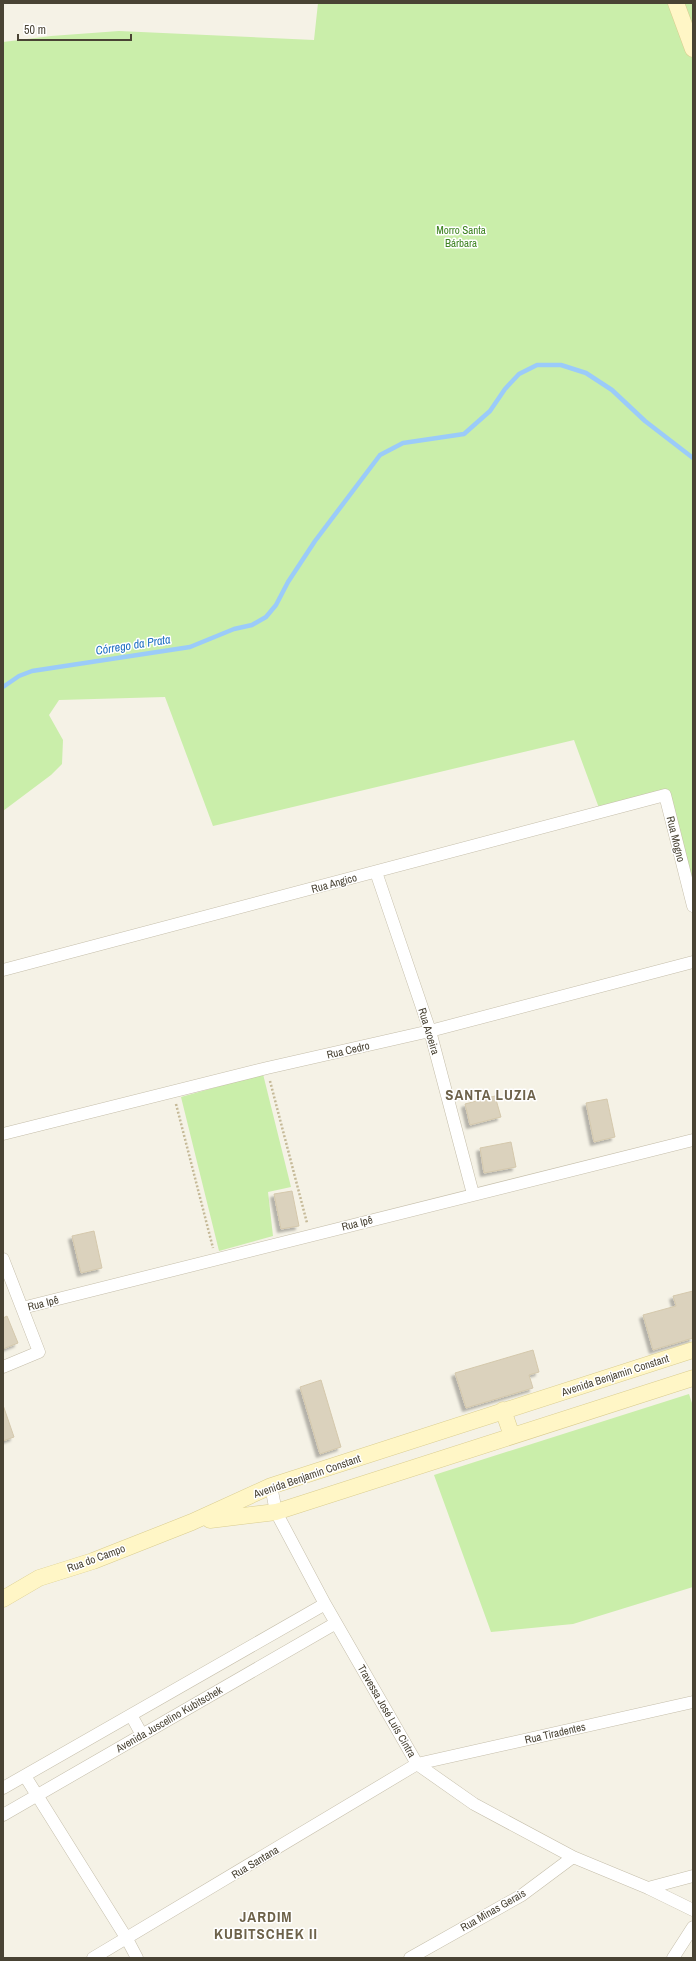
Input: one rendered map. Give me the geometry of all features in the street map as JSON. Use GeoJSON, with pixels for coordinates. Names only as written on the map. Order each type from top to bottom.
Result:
{"type":"FeatureCollection","features":[{"type":"Feature","properties":{"kind":"street"},"geometry":{"type":"LineString","coordinates":[[676,3],[693,49]]}},
{"type":"Feature","properties":{"kind":"street","name":"Rua Angico"},"geometry":{"type":"LineString","coordinates":[[3,970],[665,795]]}},
{"type":"Feature","properties":{"kind":"street","name":"Rua Mogno"},"geometry":{"type":"LineString","coordinates":[[665,795],[693,906]]}},
{"type":"Feature","properties":{"kind":"street","name":"Rua Aroeira"},"geometry":{"type":"LineString","coordinates":[[376,872],[430,1031],[473,1194]]}},
{"type":"Feature","properties":{"kind":"street","name":"Rua Cedro"},"geometry":{"type":"LineString","coordinates":[[3,1134],[267,1068],[430,1031],[693,962]]}},
{"type":"Feature","properties":{"kind":"street","name":"Rua Ipê"},"geometry":{"type":"LineString","coordinates":[[22,1308],[693,1140]]}},
{"type":"Feature","properties":{"kind":"street"},"geometry":{"type":"LineString","coordinates":[[3,1259],[39,1352],[3,1367]]}},
{"type":"Feature","properties":{"kind":"street","name":"Avenida Benjamin Constant"},"geometry":{"type":"LineString","coordinates":[[192,1522],[271,1486],[693,1350]]}},
{"type":"Feature","properties":{"kind":"street","name":"Avenida Benjamin Constant"},"geometry":{"type":"LineString","coordinates":[[192,1522],[276,1512],[693,1378]]}},
{"type":"Feature","properties":{"kind":"street"},"geometry":{"type":"LineString","coordinates":[[503,1410],[512,1436]]}},
{"type":"Feature","properties":{"kind":"street","name":"Travessa José Luís Cintra"},"geometry":{"type":"LineString","coordinates":[[271,1486],[276,1512],[325,1604],[417,1764],[474,1804],[573,1857],[648,1888],[693,1910]]}},
{"type":"Feature","properties":{"kind":"street","name":"Rua do Campo"},"geometry":{"type":"LineString","coordinates":[[3,1599],[39,1578],[93,1561],[192,1522]]}},
{"type":"Feature","properties":{"kind":"street","name":"Avenida Juscelino Kubitschek"},"geometry":{"type":"LineString","coordinates":[[3,1788],[325,1604]]}},
{"type":"Feature","properties":{"kind":"street","name":"Avenida Juscelino Kubitschek"},"geometry":{"type":"LineString","coordinates":[[3,1815],[336,1623]]}},
{"type":"Feature","properties":{"kind":"street","name":"Rua Tiradentes"},"geometry":{"type":"LineString","coordinates":[[417,1764],[693,1702]]}},
{"type":"Feature","properties":{"kind":"street"},"geometry":{"type":"LineString","coordinates":[[131,1715],[142,1735]]}},
{"type":"Feature","properties":{"kind":"street","name":"Rua Santana"},"geometry":{"type":"LineString","coordinates":[[93,1958],[417,1764]]}},
{"type":"Feature","properties":{"kind":"street"},"geometry":{"type":"LineString","coordinates":[[25,1776],[127,1939],[137,1958]]}},
{"type":"Feature","properties":{"kind":"street","name":"Rua Minas Gerais"},"geometry":{"type":"LineString","coordinates":[[410,1958],[522,1895],[573,1857]]}},
{"type":"Feature","properties":{"kind":"street"},"geometry":{"type":"LineString","coordinates":[[648,1888],[693,1876]]}},
{"type":"Feature","properties":{"kind":"street"},"geometry":{"type":"LineString","coordinates":[[673,1958],[693,1927]]}},
{"type":"Feature","properties":{"kind":"path"},"geometry":{"type":"LineString","coordinates":[[267,1068],[310,1235]]}},
{"type":"Feature","properties":{"kind":"path"},"geometry":{"type":"LineString","coordinates":[[173,1092],[216,1259]]}},
{"type":"Feature","properties":{"kind":"green space","name":"Morro Santa Bárbara"},"geometry":{"type":"Polygon","coordinates":[[[318,3],[693,3],[693,885],[666,790],[599,808],[574,740],[213,826],[165,697],[59,700],[49,715],[63,740],[62,764],[51,775],[3,811],[3,42],[51,36],[119,31],[314,40],[318,3]]]}},
{"type":"Feature","properties":{"kind":"green space"},"geometry":{"type":"Polygon","coordinates":[[[263,1074],[291,1187],[268,1192],[273,1236],[219,1251],[181,1097],[263,1074]]]}},
{"type":"Feature","properties":{"kind":"green space"},"geometry":{"type":"Polygon","coordinates":[[[689,1394],[693,1406],[693,1587],[573,1624],[491,1632],[434,1475],[689,1394]]]}},
{"type":"Feature","properties":{"kind":"building"},"geometry":{"type":"Polygon","coordinates":[[[495,1096],[501,1117],[470,1125],[465,1104],[495,1096]]]}},
{"type":"Feature","properties":{"kind":"building"},"geometry":{"type":"Polygon","coordinates":[[[607,1099],[615,1137],[594,1142],[586,1103],[607,1099]]]}},
{"type":"Feature","properties":{"kind":"building"},"geometry":{"type":"Polygon","coordinates":[[[511,1142],[516,1167],[484,1173],[480,1148],[511,1142]]]}},
{"type":"Feature","properties":{"kind":"building"},"geometry":{"type":"Polygon","coordinates":[[[292,1191],[299,1226],[281,1229],[274,1194],[292,1191]]]}},
{"type":"Feature","properties":{"kind":"building"},"geometry":{"type":"Polygon","coordinates":[[[94,1231],[102,1268],[81,1273],[72,1236],[94,1231]]]}},
{"type":"Feature","properties":{"kind":"building"},"geometry":{"type":"Polygon","coordinates":[[[693,1291],[693,1338],[653,1350],[643,1315],[676,1306],[673,1296],[693,1291]]]}},
{"type":"Feature","properties":{"kind":"building"},"geometry":{"type":"Polygon","coordinates":[[[7,1316],[18,1343],[3,1349],[3,1318],[7,1316]]]}},
{"type":"Feature","properties":{"kind":"building"},"geometry":{"type":"Polygon","coordinates":[[[533,1350],[539,1372],[529,1375],[533,1388],[466,1408],[455,1373],[533,1350]]]}},
{"type":"Feature","properties":{"kind":"building"},"geometry":{"type":"Polygon","coordinates":[[[321,1380],[341,1447],[320,1454],[300,1387],[321,1380]]]}},
{"type":"Feature","properties":{"kind":"building"},"geometry":{"type":"Polygon","coordinates":[[[3,1405],[14,1437],[3,1441],[3,1405]]]}},
{"type":"Feature","properties":{"kind":"waterway","name":"Córrego da Prata"},"geometry":{"type":"LineString","coordinates":[[3,687],[19,676],[32,671],[190,647],[234,629],[252,625],[266,617],[276,605],[288,582],[315,541],[380,455],[403,443],[464,434],[490,411],[505,389],[519,374],[537,365],[561,365],[586,373],[612,390],[645,421],[693,458]]}},
{"type":"Feature","properties":{"kind":"district","name":"SANTA LUZIA"},"geometry":{"type":"Point","coordinates":[491,1095]}},
{"type":"Feature","properties":{"kind":"district","name":"JARDIM KUBITSCHEK II"},"geometry":{"type":"Point","coordinates":[266,1926]}}]}
